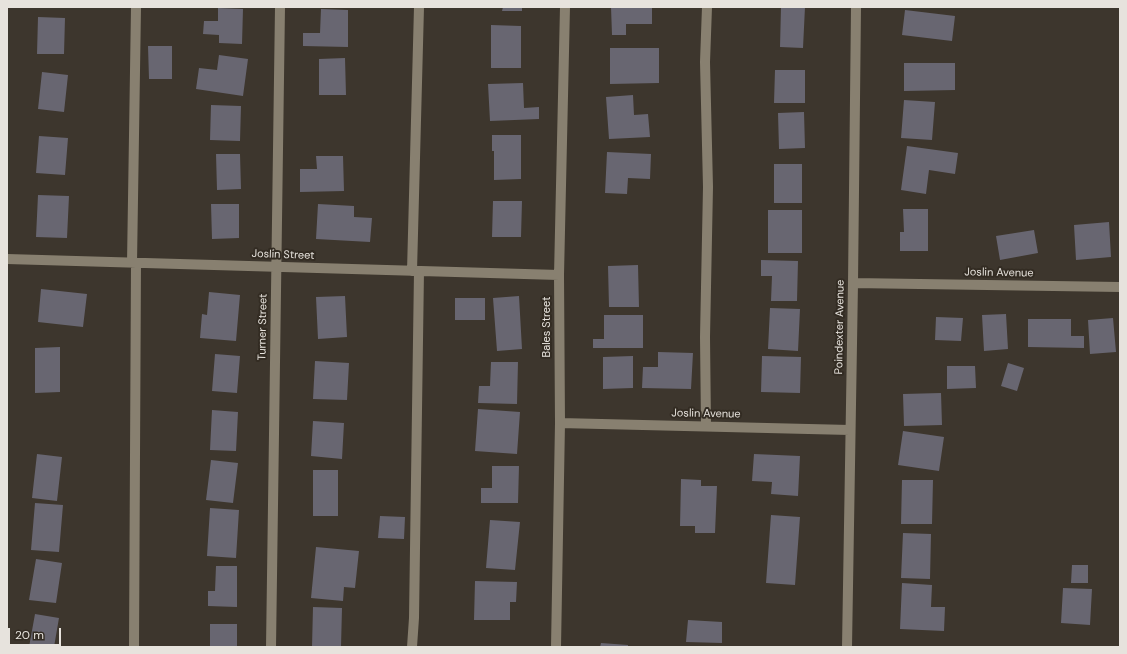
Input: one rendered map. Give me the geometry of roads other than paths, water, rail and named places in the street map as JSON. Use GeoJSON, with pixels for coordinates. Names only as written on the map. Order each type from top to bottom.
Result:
{"type":"FeatureCollection","features":[{"type":"Feature","properties":{"kind":"street"},"geometry":{"type":"LineString","coordinates":[[134,647],[136,7]]}},
{"type":"Feature","properties":{"kind":"street","name":"Turner Street"},"geometry":{"type":"LineString","coordinates":[[271,647],[280,7]]}},
{"type":"Feature","properties":{"kind":"street"},"geometry":{"type":"LineString","coordinates":[[412,647],[414,618],[417,443],[416,271],[418,7]]}},
{"type":"Feature","properties":{"kind":"street","name":"Bales Street"},"geometry":{"type":"LineString","coordinates":[[556,647],[560,423],[559,275],[565,7]]}},
{"type":"Feature","properties":{"kind":"street"},"geometry":{"type":"LineString","coordinates":[[706,426],[705,337],[708,187],[706,62],[707,7]]}},
{"type":"Feature","properties":{"kind":"street","name":"Poindexter Avenue"},"geometry":{"type":"LineString","coordinates":[[846,647],[853,283],[856,7]]}},
{"type":"Feature","properties":{"kind":"street","name":"Joslin Street"},"geometry":{"type":"LineString","coordinates":[[7,259],[559,275]]}},
{"type":"Feature","properties":{"kind":"street","name":"Joslin Avenue"},"geometry":{"type":"LineString","coordinates":[[853,283],[1120,287]]}},
{"type":"Feature","properties":{"kind":"street","name":"Joslin Avenue"},"geometry":{"type":"LineString","coordinates":[[560,423],[850,430]]}}]}
